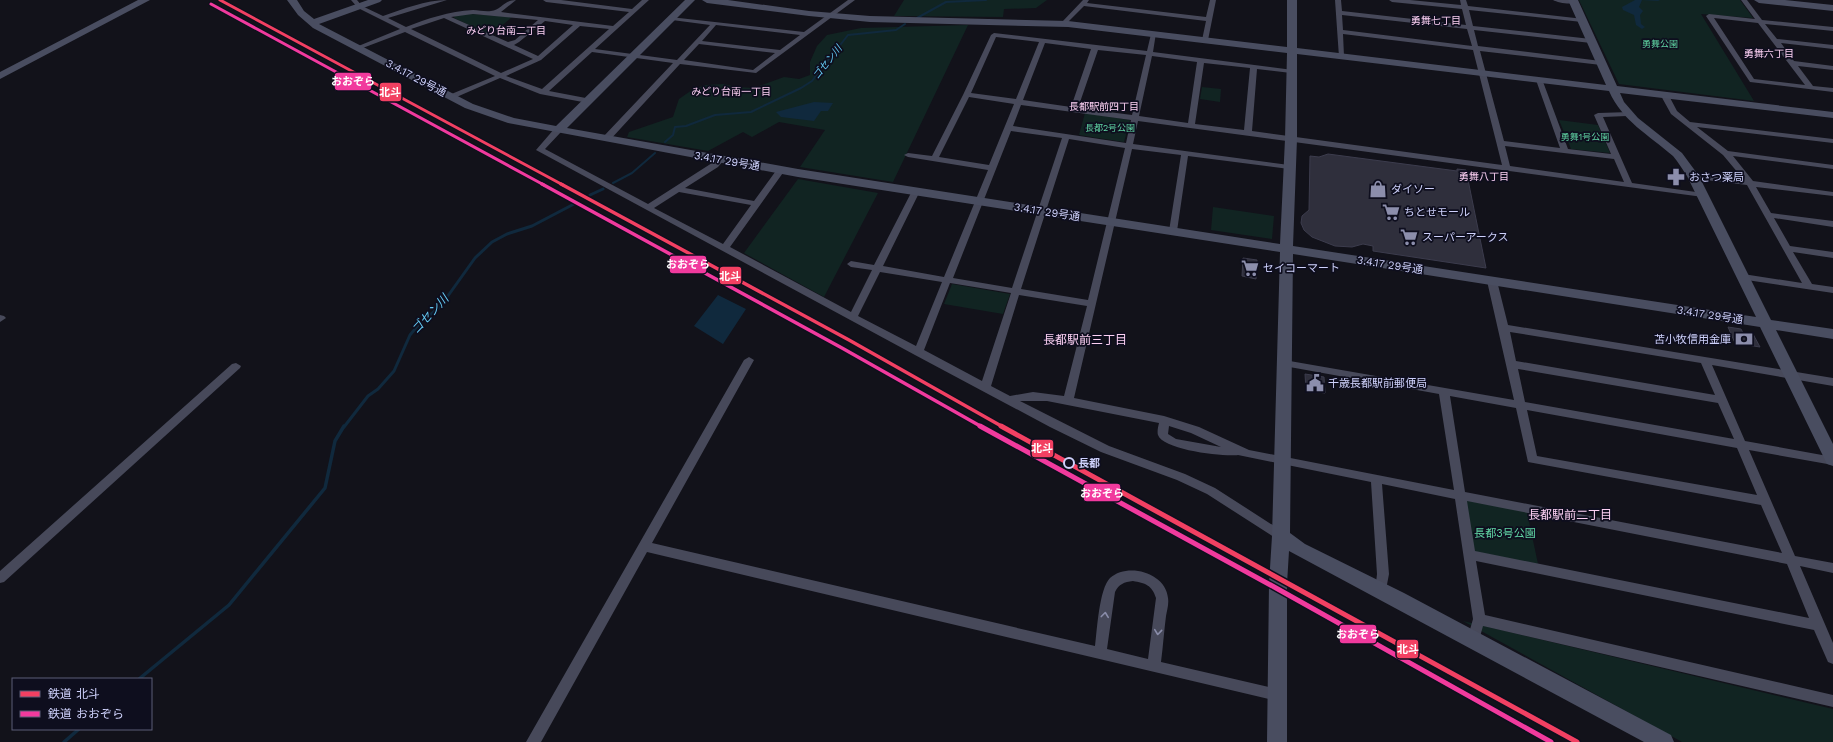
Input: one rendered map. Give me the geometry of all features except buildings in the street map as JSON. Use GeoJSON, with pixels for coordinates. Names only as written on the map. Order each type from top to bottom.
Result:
{"type":"FeatureCollection","features":[{"type":"Feature","properties":{"kind":"street"},"geometry":{"type":"LineString","coordinates":[[0,76],[145,0]]}},
{"type":"Feature","properties":{"kind":"street","name":"3.4.17 29号通"},"geometry":{"type":"LineString","coordinates":[[292,0],[313,24],[469,106],[502,118],[606,139],[781,170],[1833,334]]}},
{"type":"Feature","properties":{"kind":"street"},"geometry":{"type":"LineString","coordinates":[[313,24],[357,3],[377,0]]}},
{"type":"Feature","properties":{"kind":"street"},"geometry":{"type":"LineString","coordinates":[[384,18],[418,6],[444,0]]}},
{"type":"Feature","properties":{"kind":"street"},"geometry":{"type":"LineString","coordinates":[[495,13],[513,0]]}},
{"type":"Feature","properties":{"kind":"street"},"geometry":{"type":"LineString","coordinates":[[546,0],[634,11]]}},
{"type":"Feature","properties":{"kind":"street"},"geometry":{"type":"LineString","coordinates":[[543,92],[646,0]]}},
{"type":"Feature","properties":{"kind":"street"},"geometry":{"type":"LineString","coordinates":[[690,0],[558,130],[540,150],[918,353],[1054,424],[1105,449],[1181,477],[1211,491],[1249,514],[1298,549],[1664,742]]}},
{"type":"Feature","properties":{"kind":"street"},"geometry":{"type":"LineString","coordinates":[[707,0],[735,2],[829,16],[898,21],[1064,23],[1833,115]]}},
{"type":"Feature","properties":{"kind":"street"},"geometry":{"type":"LineString","coordinates":[[590,50],[754,72],[852,0]]}},
{"type":"Feature","properties":{"kind":"street"},"geometry":{"type":"LineString","coordinates":[[1205,40],[1213,0],[1208,0]]}},
{"type":"Feature","properties":{"kind":"street"},"geometry":{"type":"LineString","coordinates":[[1277,742],[1278,584],[1283,460],[1286,249],[1291,139],[1292,0]]}},
{"type":"Feature","properties":{"kind":"street"},"geometry":{"type":"LineString","coordinates":[[1338,0],[1341,56]]}},
{"type":"Feature","properties":{"kind":"street"},"geometry":{"type":"LineString","coordinates":[[1392,0],[1582,20]]}},
{"type":"Feature","properties":{"kind":"street"},"geometry":{"type":"LineString","coordinates":[[1463,0],[1481,73],[1508,169]]}},
{"type":"Feature","properties":{"kind":"street"},"geometry":{"type":"LineString","coordinates":[[1556,0],[1574,1],[1619,103],[1627,114],[1671,149],[1683,161],[1693,176],[1833,461]]}},
{"type":"Feature","properties":{"kind":"street"},"geometry":{"type":"LineString","coordinates":[[1744,0],[1811,88]]}},
{"type":"Feature","properties":{"kind":"street"},"geometry":{"type":"LineString","coordinates":[[1759,0],[1833,8]]}},
{"type":"Feature","properties":{"kind":"street"},"geometry":{"type":"LineString","coordinates":[[1064,23],[1084,2],[1209,19]]}},
{"type":"Feature","properties":{"kind":"street"},"geometry":{"type":"LineString","coordinates":[[357,3],[501,76],[529,88],[588,101]]}},
{"type":"Feature","properties":{"kind":"street"},"geometry":{"type":"LineString","coordinates":[[358,48],[406,29],[445,16],[474,12],[495,13],[614,28]]}},
{"type":"Feature","properties":{"kind":"street"},"geometry":{"type":"LineString","coordinates":[[1339,13],[1591,41]]}},
{"type":"Feature","properties":{"kind":"street"},"geometry":{"type":"LineString","coordinates":[[445,16],[539,59]]}},
{"type":"Feature","properties":{"kind":"street"},"geometry":{"type":"LineString","coordinates":[[1833,29],[1709,16],[1752,81],[1833,90]]}},
{"type":"Feature","properties":{"kind":"street"},"geometry":{"type":"LineString","coordinates":[[672,18],[805,34]]}},
{"type":"Feature","properties":{"kind":"street"},"geometry":{"type":"LineString","coordinates":[[508,45],[517,41],[544,19]]}},
{"type":"Feature","properties":{"kind":"street"},"geometry":{"type":"LineString","coordinates":[[606,139],[715,23]]}},
{"type":"Feature","properties":{"kind":"street"},"geometry":{"type":"LineString","coordinates":[[452,97],[539,59],[579,24]]}},
{"type":"Feature","properties":{"kind":"street"},"geometry":{"type":"LineString","coordinates":[[1340,32],[1601,63]]}},
{"type":"Feature","properties":{"kind":"street"},"geometry":{"type":"LineString","coordinates":[[1068,401],[1112,222],[1154,34]]}},
{"type":"Feature","properties":{"kind":"street"},"geometry":{"type":"LineString","coordinates":[[934,159],[967,95],[994,35],[1291,71]]}},
{"type":"Feature","properties":{"kind":"street"},"geometry":{"type":"LineString","coordinates":[[918,353],[1020,102],[1043,41]]}},
{"type":"Feature","properties":{"kind":"street"},"geometry":{"type":"LineString","coordinates":[[1776,41],[1833,47]]}},
{"type":"Feature","properties":{"kind":"street"},"geometry":{"type":"LineString","coordinates":[[698,42],[780,52]]}},
{"type":"Feature","properties":{"kind":"street"},"geometry":{"type":"LineString","coordinates":[[1074,110],[1095,48]]}},
{"type":"Feature","properties":{"kind":"street"},"geometry":{"type":"LineString","coordinates":[[1191,126],[1202,60]]}},
{"type":"Feature","properties":{"kind":"street"},"geometry":{"type":"LineString","coordinates":[[1792,63],[1833,68]]}},
{"type":"Feature","properties":{"kind":"street"},"geometry":{"type":"LineString","coordinates":[[1248,133],[1254,67]]}},
{"type":"Feature","properties":{"kind":"street"},"geometry":{"type":"LineString","coordinates":[[1540,80],[1565,150]]}},
{"type":"Feature","properties":{"kind":"street"},"geometry":{"type":"LineString","coordinates":[[1664,94],[1674,112],[1686,124],[1726,153],[1738,166],[1750,183],[1809,287]]}},
{"type":"Feature","properties":{"kind":"street"},"geometry":{"type":"LineString","coordinates":[[967,95],[1703,195]]}},
{"type":"Feature","properties":{"kind":"street"},"geometry":{"type":"LineString","coordinates":[[1627,114],[1598,114],[1629,185]]}},
{"type":"Feature","properties":{"kind":"street"},"geometry":{"type":"LineString","coordinates":[[1686,124],[1833,141]]}},
{"type":"Feature","properties":{"kind":"street"},"geometry":{"type":"LineString","coordinates":[[1009,128],[1129,146],[1289,167]]}},
{"type":"Feature","properties":{"kind":"street"},"geometry":{"type":"LineString","coordinates":[[985,387],[1066,136]]}},
{"type":"Feature","properties":{"kind":"street"},"geometry":{"type":"LineString","coordinates":[[1500,143],[1617,157]]}},
{"type":"Feature","properties":{"kind":"street"},"geometry":{"type":"LineString","coordinates":[[1173,231],[1185,153]]}},
{"type":"Feature","properties":{"kind":"street"},"geometry":{"type":"LineString","coordinates":[[1726,153],[1833,167]]}},
{"type":"Feature","properties":{"kind":"street"},"geometry":{"type":"LineString","coordinates":[[908,155],[993,168]]}},
{"type":"Feature","properties":{"kind":"street"},"geometry":{"type":"LineString","coordinates":[[648,208],[715,165],[720,160]]}},
{"type":"Feature","properties":{"kind":"street"},"geometry":{"type":"LineString","coordinates":[[724,249],[781,170]]}},
{"type":"Feature","properties":{"kind":"street"},"geometry":{"type":"LineString","coordinates":[[1693,176],[1833,194]]}},
{"type":"Feature","properties":{"kind":"street"},"geometry":{"type":"LineString","coordinates":[[678,189],[757,204]]}},
{"type":"Feature","properties":{"kind":"street"},"geometry":{"type":"LineString","coordinates":[[853,318],[916,191]]}},
{"type":"Feature","properties":{"kind":"street"},"geometry":{"type":"LineString","coordinates":[[1768,215],[1833,224]]}},
{"type":"Feature","properties":{"kind":"street"},"geometry":{"type":"LineString","coordinates":[[1787,248],[1833,255]]}},
{"type":"Feature","properties":{"kind":"street"},"geometry":{"type":"LineString","coordinates":[[852,264],[1092,304]]}},
{"type":"Feature","properties":{"kind":"street"},"geometry":{"type":"LineString","coordinates":[[1743,277],[1833,290]]}},
{"type":"Feature","properties":{"kind":"street"},"geometry":{"type":"LineString","coordinates":[[1492,281],[1504,328],[1532,459],[1766,501]]}},
{"type":"Feature","properties":{"kind":"street"},"geometry":{"type":"LineString","coordinates":[[1504,328],[1833,382]]}},
{"type":"Feature","properties":{"kind":"street"},"geometry":{"type":"LineString","coordinates":[[533,742],[749,360]]}},
{"type":"Feature","properties":{"kind":"street"},"geometry":{"type":"LineString","coordinates":[[1704,360],[1833,658]]}},
{"type":"Feature","properties":{"kind":"street"},"geometry":{"type":"LineString","coordinates":[[1284,363],[1833,461]]}},
{"type":"Feature","properties":{"kind":"street"},"geometry":{"type":"LineString","coordinates":[[1511,364],[1722,400]]}},
{"type":"Feature","properties":{"kind":"street"},"geometry":{"type":"LineString","coordinates":[[0,578],[236,366]]}},
{"type":"Feature","properties":{"kind":"street"},"geometry":{"type":"LineString","coordinates":[[1444,391],[1479,619],[1473,640]]}},
{"type":"Feature","properties":{"kind":"street"},"geometry":{"type":"LineString","coordinates":[[1010,400],[1022,396],[1033,395],[1164,420],[1198,431],[1238,451]]}},
{"type":"Feature","properties":{"kind":"street"},"geometry":{"type":"LineString","coordinates":[[1164,420],[1163,435],[1173,443],[1220,451],[1238,451],[1833,568]]}},
{"type":"Feature","properties":{"kind":"street"},"geometry":{"type":"LineString","coordinates":[[1376,478],[1383,574],[1381,592]]}},
{"type":"Feature","properties":{"kind":"street"},"geometry":{"type":"LineString","coordinates":[[644,546],[1277,695]]}},
{"type":"Feature","properties":{"kind":"street"},"geometry":{"type":"LineString","coordinates":[[1469,555],[1819,625]]}},
{"type":"Feature","properties":{"kind":"street"},"geometry":{"type":"LineString","coordinates":[[1100,654],[1109,591],[1114,582],[1124,577],[1141,576],[1154,582],[1161,592],[1154,666]]}},
{"type":"Feature","properties":{"kind":"street"},"geometry":{"type":"LineString","coordinates":[[1479,619],[1833,701]]}},
{"type":"Feature","properties":{"kind":"green space"},"geometry":{"type":"Polygon","coordinates":[[[904,0],[1047,0],[1036,8],[1004,9],[1003,17],[894,16],[904,0]]]}},
{"type":"Feature","properties":{"kind":"green space","name":"勇舞公園"},"geometry":{"type":"Polygon","coordinates":[[[1579,0],[1740,0],[1753,18],[1701,14],[1754,101],[1619,84],[1579,0]]]}},
{"type":"Feature","properties":{"kind":"green space"},"geometry":{"type":"Polygon","coordinates":[[[471,14],[512,17],[491,35],[454,18],[455,15],[471,14]]]}},
{"type":"Feature","properties":{"kind":"green space"},"geometry":{"type":"Polygon","coordinates":[[[968,25],[893,182],[800,167],[825,130],[779,122],[752,137],[743,132],[708,151],[627,137],[629,132],[673,117],[679,99],[692,90],[705,85],[724,84],[736,87],[754,88],[784,77],[799,79],[810,75],[810,62],[817,46],[827,35],[861,28],[968,25]]]}},
{"type":"Feature","properties":{"kind":"green space"},"geometry":{"type":"Polygon","coordinates":[[[1202,87],[1221,89],[1220,102],[1200,99],[1202,87]]]}},
{"type":"Feature","properties":{"kind":"green space","name":"長都2号公園"},"geometry":{"type":"Polygon","coordinates":[[[1085,113],[1130,120],[1124,142],[1079,135],[1085,113]]]}},
{"type":"Feature","properties":{"kind":"green space","name":"勇舞1号公園"},"geometry":{"type":"Polygon","coordinates":[[[1559,120],[1598,125],[1610,153],[1571,149],[1559,120]]]}},
{"type":"Feature","properties":{"kind":"green space"},"geometry":{"type":"Polygon","coordinates":[[[798,179],[878,193],[824,297],[744,253],[798,179]]]}},
{"type":"Feature","properties":{"kind":"green space"},"geometry":{"type":"Polygon","coordinates":[[[1213,207],[1274,216],[1272,239],[1211,230],[1213,207]]]}},
{"type":"Feature","properties":{"kind":"green space"},"geometry":{"type":"Polygon","coordinates":[[[952,284],[1010,294],[1003,314],[944,304],[952,284]]]}},
{"type":"Feature","properties":{"kind":"green space","name":"長都3号公園"},"geometry":{"type":"Polygon","coordinates":[[[1464,500],[1527,512],[1538,564],[1472,551],[1464,500]]]}},
{"type":"Feature","properties":{"kind":"green space"},"geometry":{"type":"Polygon","coordinates":[[[1463,621],[1833,709],[1833,742],[1682,742],[1463,621]]]}},
{"type":"Feature","properties":{"kind":"water"},"geometry":{"type":"Polygon","coordinates":[[[1635,0],[1642,0],[1639,7],[1643,11],[1640,15],[1641,24],[1645,27],[1642,29],[1636,25],[1634,15],[1623,10],[1622,7],[1635,0]]]}},
{"type":"Feature","properties":{"kind":"water"},"geometry":{"type":"Polygon","coordinates":[[[814,102],[833,103],[828,111],[821,111],[814,121],[781,117],[776,112],[814,102]]]}},
{"type":"Feature","properties":{"kind":"water"},"geometry":{"type":"Polygon","coordinates":[[[718,295],[746,309],[723,344],[694,326],[718,295]]]}},
{"type":"Feature","properties":{"kind":"waterway","name":"ゴセン川"},"geometry":{"type":"LineString","coordinates":[[917,18],[946,2],[986,0]]}},
{"type":"Feature","properties":{"kind":"waterway","name":"ゴセン川"},"geometry":{"type":"LineString","coordinates":[[665,142],[673,135],[675,127],[686,126],[715,115],[751,112],[801,88],[812,81],[848,35],[896,30],[905,24]]}},
{"type":"Feature","properties":{"kind":"waterway","name":"ゴセン川"},"geometry":{"type":"LineString","coordinates":[[613,183],[632,173],[655,153]]}},
{"type":"Feature","properties":{"kind":"waterway","name":"ゴセン川"},"geometry":{"type":"LineString","coordinates":[[590,195],[603,189]]}},
{"type":"Feature","properties":{"kind":"waterway","name":"ゴセン川"},"geometry":{"type":"LineString","coordinates":[[344,427],[368,396],[378,389],[394,371],[410,335],[420,323],[440,307],[475,258],[492,242],[507,234],[532,226],[574,204]]}},
{"type":"Feature","properties":{"kind":"waterway"},"geometry":{"type":"LineString","coordinates":[[140,678],[229,605],[325,488],[335,441],[344,426]]}},
{"type":"Feature","properties":{"kind":"waterway"},"geometry":{"type":"LineString","coordinates":[[64,742],[78,730]]}},
{"type":"Feature","properties":{"kind":"rail line","name":"北斗"},"geometry":{"type":"LineString","coordinates":[[220,0],[849,340],[934,389],[1577,742]]}},
{"type":"Feature","properties":{"kind":"rail line","name":"おおぞら"},"geometry":{"type":"LineString","coordinates":[[211,4],[842,348],[927,397],[1276,588],[1551,742]]}},
{"type":"Feature","properties":{"kind":"place","name":"おさつ薬局"},"geometry":{"type":"Point","coordinates":[1676,177]}},
{"type":"Feature","properties":{"kind":"place","name":"ダイソー"},"geometry":{"type":"Point","coordinates":[1378,189]}},
{"type":"Feature","properties":{"kind":"place","name":"ちとせモール"},"geometry":{"type":"Point","coordinates":[1391,212]}},
{"type":"Feature","properties":{"kind":"place","name":"スーパーアークス"},"geometry":{"type":"Point","coordinates":[1409,237]}},
{"type":"Feature","properties":{"kind":"place","name":"セイコーマート"},"geometry":{"type":"Point","coordinates":[1250,268]}},
{"type":"Feature","properties":{"kind":"place","name":"苫小牧信用金庫"},"geometry":{"type":"Point","coordinates":[1744,339]}},
{"type":"Feature","properties":{"kind":"place","name":"千歳長都駅前郵便局"},"geometry":{"type":"Point","coordinates":[1315,383]}},
{"type":"Feature","properties":{"kind":"place","name":"長都"},"geometry":{"type":"Point","coordinates":[1069,463]}},
{"type":"Feature","properties":{"kind":"district","name":"勇舞七丁目"},"geometry":{"type":"Point","coordinates":[1436,20]}},
{"type":"Feature","properties":{"kind":"district","name":"みどり台南二丁目"},"geometry":{"type":"Point","coordinates":[506,30]}},
{"type":"Feature","properties":{"kind":"district","name":"勇舞六丁目"},"geometry":{"type":"Point","coordinates":[1769,53]}},
{"type":"Feature","properties":{"kind":"district","name":"みどり台南一丁目"},"geometry":{"type":"Point","coordinates":[731,91]}},
{"type":"Feature","properties":{"kind":"district","name":"長都駅前四丁目"},"geometry":{"type":"Point","coordinates":[1104,106]}},
{"type":"Feature","properties":{"kind":"district","name":"勇舞八丁目"},"geometry":{"type":"Point","coordinates":[1484,176]}},
{"type":"Feature","properties":{"kind":"district","name":"長都駅前三丁目"},"geometry":{"type":"Point","coordinates":[1085,340]}},
{"type":"Feature","properties":{"kind":"district","name":"長都駅前二丁目"},"geometry":{"type":"Point","coordinates":[1570,515]}}]}
